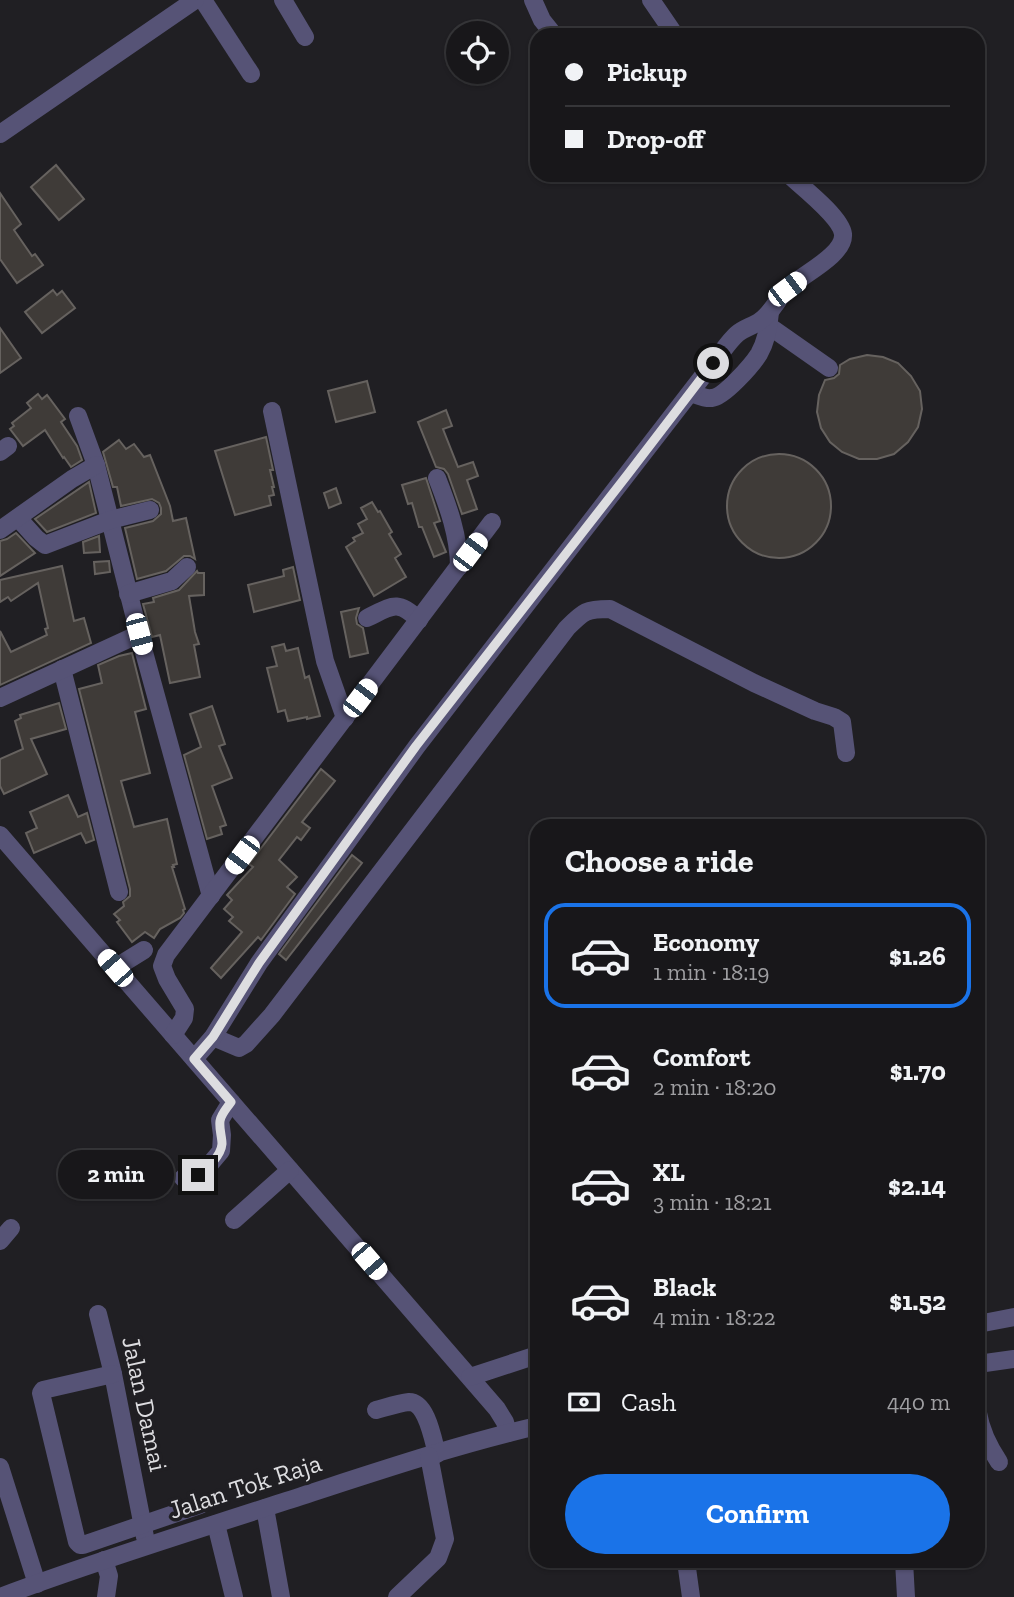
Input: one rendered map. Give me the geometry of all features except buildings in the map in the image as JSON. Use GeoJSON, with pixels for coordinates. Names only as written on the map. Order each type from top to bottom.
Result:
{"type":"FeatureCollection","features":[{"type":"Feature","properties":{"kind":"street"},"geometry":{"type":"LineString","coordinates":[[0,134],[195,0]]}},
{"type":"Feature","properties":{"kind":"street"},"geometry":{"type":"LineString","coordinates":[[203,0],[251,74]]}},
{"type":"Feature","properties":{"kind":"street"},"geometry":{"type":"LineString","coordinates":[[283,0],[305,37]]}},
{"type":"Feature","properties":{"kind":"street"},"geometry":{"type":"LineString","coordinates":[[533,0],[548,28]]}},
{"type":"Feature","properties":{"kind":"street"},"geometry":{"type":"LineString","coordinates":[[651,0],[670,28]]}},
{"type":"Feature","properties":{"kind":"street"},"geometry":{"type":"LineString","coordinates":[[691,393],[708,399],[716,397],[733,384],[759,353],[769,319],[787,289],[841,246],[843,234],[832,214],[797,182]]}},
{"type":"Feature","properties":{"kind":"street"},"geometry":{"type":"LineString","coordinates":[[769,319],[829,368]]}},
{"type":"Feature","properties":{"kind":"street"},"geometry":{"type":"LineString","coordinates":[[194,1059],[213,1037],[259,963],[416,746],[736,335],[760,321],[769,319]]}},
{"type":"Feature","properties":{"kind":"street"},"geometry":{"type":"LineString","coordinates":[[272,411],[325,661],[345,718]]}},
{"type":"Feature","properties":{"kind":"street"},"geometry":{"type":"LineString","coordinates":[[78,416],[96,465],[128,594],[211,896]]}},
{"type":"Feature","properties":{"kind":"street"},"geometry":{"type":"LineString","coordinates":[[0,530],[96,465]]}},
{"type":"Feature","properties":{"kind":"street"},"geometry":{"type":"LineString","coordinates":[[437,478],[456,534],[458,567]]}},
{"type":"Feature","properties":{"kind":"street"},"geometry":{"type":"LineString","coordinates":[[18,518],[46,545],[110,520],[150,510]]}},
{"type":"Feature","properties":{"kind":"street"},"geometry":{"type":"LineString","coordinates":[[173,1035],[184,1018],[185,1009],[162,966],[166,955],[492,522]]}},
{"type":"Feature","properties":{"kind":"street"},"geometry":{"type":"LineString","coordinates":[[128,594],[172,581],[187,568]]}},
{"type":"Feature","properties":{"kind":"street"},"geometry":{"type":"LineString","coordinates":[[367,618],[399,606],[407,609],[419,620]]}},
{"type":"Feature","properties":{"kind":"street"},"geometry":{"type":"LineString","coordinates":[[213,1037],[239,1048],[246,1044],[272,1015],[559,639],[582,613],[593,609],[610,609],[754,683],[834,717],[842,722],[846,753]]}},
{"type":"Feature","properties":{"kind":"street"},"geometry":{"type":"LineString","coordinates":[[0,698],[139,634]]}},
{"type":"Feature","properties":{"kind":"street"},"geometry":{"type":"LineString","coordinates":[[62,669],[119,892]]}},
{"type":"Feature","properties":{"kind":"street"},"geometry":{"type":"LineString","coordinates":[[0,835],[470,1377],[497,1409],[508,1433]]}},
{"type":"Feature","properties":{"kind":"street"},"geometry":{"type":"LineString","coordinates":[[115,968],[144,950]]}},
{"type":"Feature","properties":{"kind":"street"},"geometry":{"type":"LineString","coordinates":[[183,1178],[198,1175],[221,1151],[220,1120],[231,1102]]}},
{"type":"Feature","properties":{"kind":"street"},"geometry":{"type":"LineString","coordinates":[[234,1220],[290,1170]]}},
{"type":"Feature","properties":{"kind":"street","name":"Jalan Damai"},"geometry":{"type":"LineString","coordinates":[[99,1314],[147,1546]]}},
{"type":"Feature","properties":{"kind":"street"},"geometry":{"type":"LineString","coordinates":[[985,1323],[1014,1317]]}},
{"type":"Feature","properties":{"kind":"street"},"geometry":{"type":"LineString","coordinates":[[470,1377],[530,1357]]}},
{"type":"Feature","properties":{"kind":"street"},"geometry":{"type":"LineString","coordinates":[[985,1363],[1014,1359]]}},
{"type":"Feature","properties":{"kind":"street"},"geometry":{"type":"LineString","coordinates":[[113,1374],[41,1392],[77,1542],[83,1545],[200,1505]]}},
{"type":"Feature","properties":{"kind":"street"},"geometry":{"type":"LineString","coordinates":[[376,1410],[414,1402],[425,1413],[445,1539],[438,1558],[397,1597]]}},
{"type":"Feature","properties":{"kind":"street","name":"Jalan Tok Raja"},"geometry":{"type":"LineString","coordinates":[[0,1597],[28,1590],[104,1560],[346,1481],[530,1428]]}},
{"type":"Feature","properties":{"kind":"street"},"geometry":{"type":"LineString","coordinates":[[985,1437],[999,1462]]}},
{"type":"Feature","properties":{"kind":"street"},"geometry":{"type":"LineString","coordinates":[[0,1466],[28,1590]]}},
{"type":"Feature","properties":{"kind":"street"},"geometry":{"type":"LineString","coordinates":[[265,1508],[281,1597]]}},
{"type":"Feature","properties":{"kind":"street"},"geometry":{"type":"LineString","coordinates":[[216,1524],[234,1597]]}},
{"type":"Feature","properties":{"kind":"street"},"geometry":{"type":"LineString","coordinates":[[104,1560],[109,1576],[106,1597]]}},
{"type":"Feature","properties":{"kind":"street"},"geometry":{"type":"LineString","coordinates":[[687,1568],[691,1597]]}},
{"type":"Feature","properties":{"kind":"street"},"geometry":{"type":"LineString","coordinates":[[904,1568],[906,1597]]}},
{"type":"Feature","properties":{"kind":"route"},"geometry":{"type":"LineString","coordinates":[[198,1175],[221,1151],[220,1120],[231,1102],[194,1059],[213,1037],[259,963],[416,746],[713,363]]}}]}
